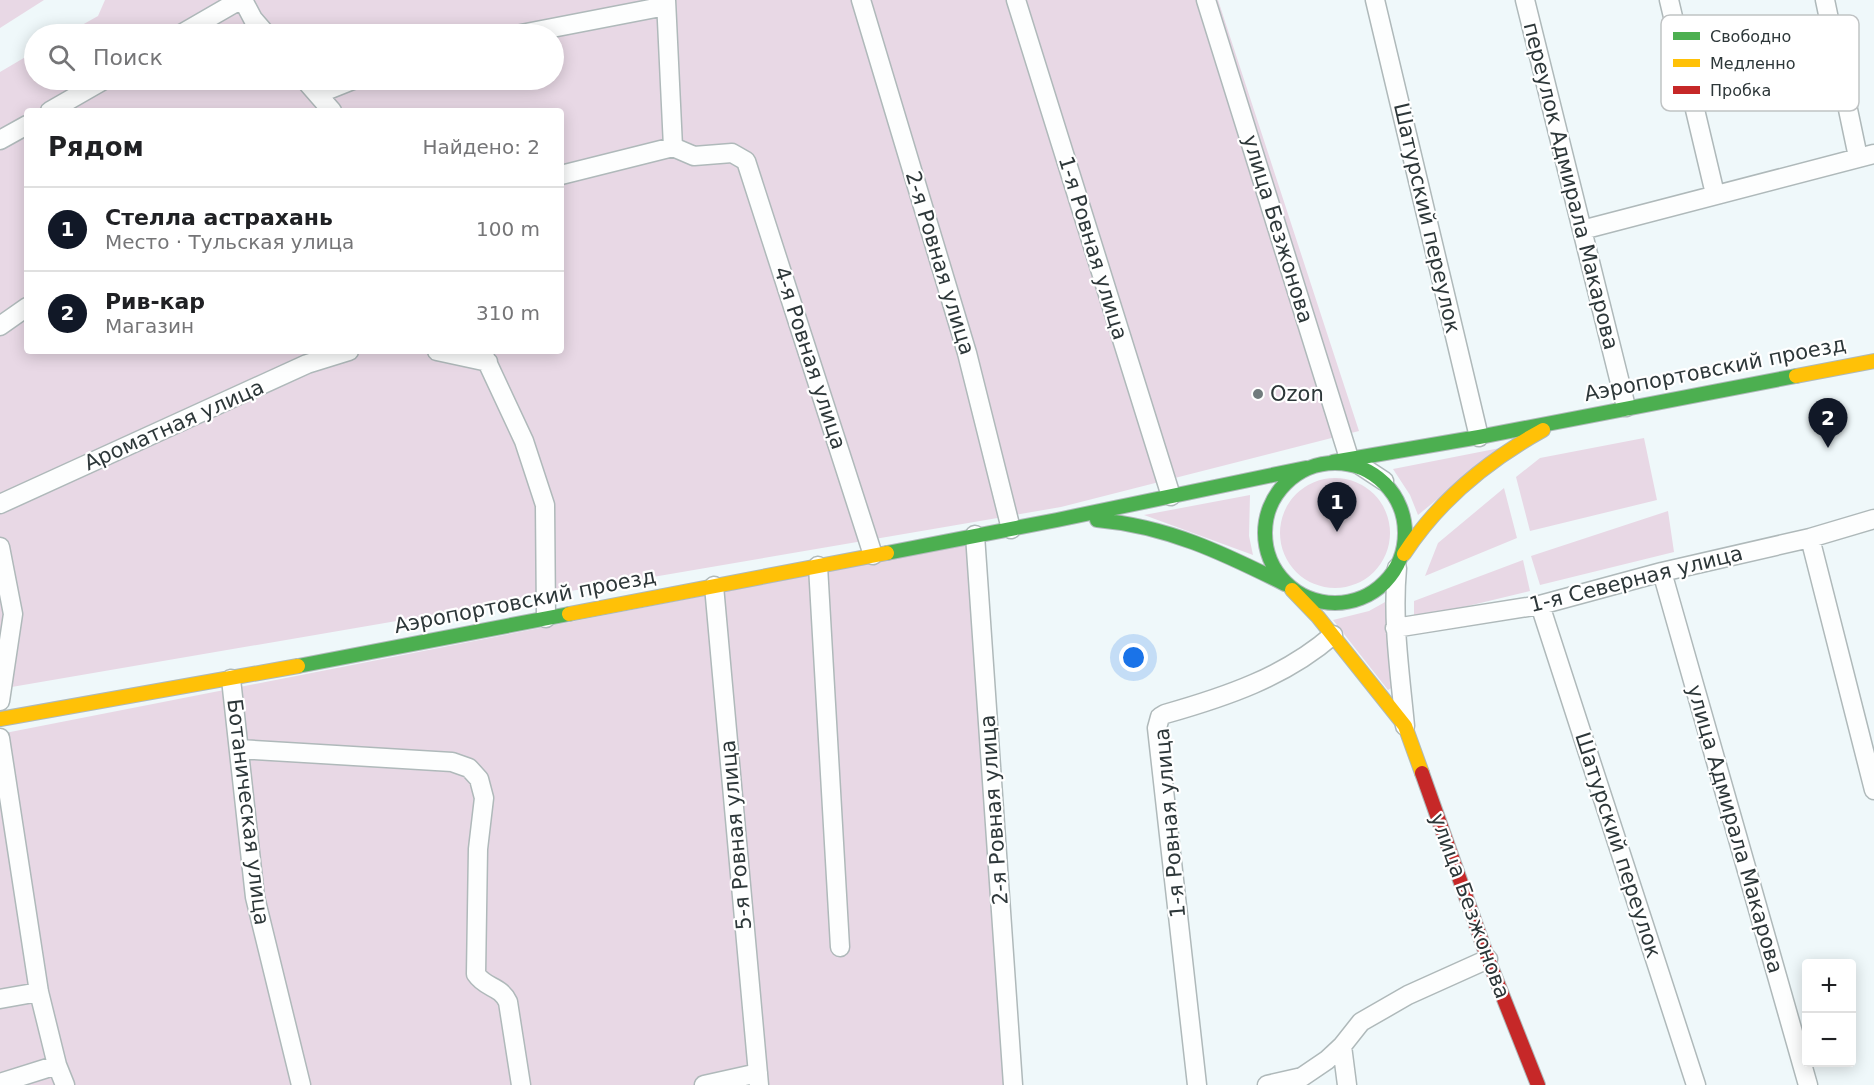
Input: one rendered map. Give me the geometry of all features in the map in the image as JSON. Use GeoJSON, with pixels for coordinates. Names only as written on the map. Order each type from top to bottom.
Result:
{"type":"FeatureCollection","features":[{"type":"Feature","properties":{"kind":"main road","name":"Аэропортовский проезд"},"geometry":{"type":"LineString","coordinates":[[1565,419],[1874,361]]}},
{"type":"Feature","properties":{"kind":"main road"},"geometry":{"type":"LineString","coordinates":[[1058,520],[1341,460],[1479,437],[1565,419]]}},
{"type":"Feature","properties":{"kind":"main road"},"geometry":{"type":"LineString","coordinates":[[1058,520],[1129,523],[1162,531],[1228,556],[1310,600],[1337,604],[1365,598],[1387,582],[1429,518],[1471,478],[1539,432],[1565,419]]}},
{"type":"Feature","properties":{"kind":"main road"},"geometry":{"type":"LineString","coordinates":[[1289,587],[1270,563],[1264,536],[1269,508],[1283,484],[1306,468]]}},
{"type":"Feature","properties":{"kind":"main road"},"geometry":{"type":"LineString","coordinates":[[1384,481],[1400,504],[1407,531],[1400,563]]}},
{"type":"Feature","properties":{"kind":"main road","name":"Аэропортовский проезд"},"geometry":{"type":"LineString","coordinates":[[0,719],[231,679],[1058,520]]}},
{"type":"Feature","properties":{"kind":"main road","name":"улица Безжонова"},"geometry":{"type":"LineString","coordinates":[[1289,587],[1333,635],[1405,726],[1488,959],[1538,1085]]}},
{"type":"Feature","properties":{"kind":"street"},"geometry":{"type":"LineString","coordinates":[[199,24],[241,0],[256,24]]}},
{"type":"Feature","properties":{"kind":"street","name":"2-я Ровная улица"},"geometry":{"type":"LineString","coordinates":[[861,0],[967,353],[1011,529]]}},
{"type":"Feature","properties":{"kind":"street","name":"1-я Ровная улица"},"geometry":{"type":"LineString","coordinates":[[1016,0],[1171,496]]}},
{"type":"Feature","properties":{"kind":"street","name":"улица Безжонова"},"geometry":{"type":"LineString","coordinates":[[1206,0],[1341,460]]}},
{"type":"Feature","properties":{"kind":"street","name":"Шатурский переулок"},"geometry":{"type":"LineString","coordinates":[[1375,0],[1479,437]]}},
{"type":"Feature","properties":{"kind":"street","name":"переулок Адмирала Макарова"},"geometry":{"type":"LineString","coordinates":[[1525,0],[1626,407]]}},
{"type":"Feature","properties":{"kind":"street"},"geometry":{"type":"LineString","coordinates":[[1669,0],[1673,15]]}},
{"type":"Feature","properties":{"kind":"street"},"geometry":{"type":"LineString","coordinates":[[1825,0],[1829,15]]}},
{"type":"Feature","properties":{"kind":"street"},"geometry":{"type":"LineString","coordinates":[[564,25],[666,3],[673,147],[564,174]]}},
{"type":"Feature","properties":{"kind":"street"},"geometry":{"type":"LineString","coordinates":[[55,108],[87,90]]}},
{"type":"Feature","properties":{"kind":"street"},"geometry":{"type":"LineString","coordinates":[[314,90],[330,108]]}},
{"type":"Feature","properties":{"kind":"street"},"geometry":{"type":"LineString","coordinates":[[318,94],[328,90]]}},
{"type":"Feature","properties":{"kind":"street"},"geometry":{"type":"LineString","coordinates":[[1695,111],[1715,194]]}},
{"type":"Feature","properties":{"kind":"street"},"geometry":{"type":"LineString","coordinates":[[1582,230],[1866,155],[1854,111]]}},
{"type":"Feature","properties":{"kind":"street"},"geometry":{"type":"LineString","coordinates":[[0,140],[24,126]]}},
{"type":"Feature","properties":{"kind":"street","name":"4-я Ровная улица"},"geometry":{"type":"LineString","coordinates":[[673,147],[694,156],[732,153],[746,161],[873,555]]}},
{"type":"Feature","properties":{"kind":"street"},"geometry":{"type":"LineString","coordinates":[[0,326],[24,309]]}},
{"type":"Feature","properties":{"kind":"street","name":"Ароматная улица"},"geometry":{"type":"LineString","coordinates":[[0,504],[307,364],[339,354]]}},
{"type":"Feature","properties":{"kind":"street"},"geometry":{"type":"LineString","coordinates":[[461,354],[485,357],[524,441],[545,505],[546,618]]}},
{"type":"Feature","properties":{"kind":"street"},"geometry":{"type":"LineString","coordinates":[[1341,460],[1384,481]]}},
{"type":"Feature","properties":{"kind":"street","name":"1-я Северная улица"},"geometry":{"type":"LineString","coordinates":[[1395,628],[1540,604],[1662,572],[1810,538],[1874,519]]}},
{"type":"Feature","properties":{"kind":"street","name":"2-я Ровная улица"},"geometry":{"type":"LineString","coordinates":[[975,535],[1013,1085]]}},
{"type":"Feature","properties":{"kind":"street"},"geometry":{"type":"LineString","coordinates":[[1810,538],[1874,790]]}},
{"type":"Feature","properties":{"kind":"street"},"geometry":{"type":"LineString","coordinates":[[0,547],[13,614],[0,701]]}},
{"type":"Feature","properties":{"kind":"street"},"geometry":{"type":"LineString","coordinates":[[1400,563],[1395,596],[1395,628],[1405,726]]}},
{"type":"Feature","properties":{"kind":"street"},"geometry":{"type":"LineString","coordinates":[[818,566],[840,947]]}},
{"type":"Feature","properties":{"kind":"street","name":"улица Адмирала Макарова"},"geometry":{"type":"LineString","coordinates":[[1662,572],[1808,1085]]}},
{"type":"Feature","properties":{"kind":"street","name":"5-я Ровная улица"},"geometry":{"type":"LineString","coordinates":[[714,586],[758,1079]]}},
{"type":"Feature","properties":{"kind":"street","name":"Шатурский переулок"},"geometry":{"type":"LineString","coordinates":[[1540,604],[1696,1085]]}},
{"type":"Feature","properties":{"kind":"street","name":"1-я Ровная улица"},"geometry":{"type":"LineString","coordinates":[[1197,1085],[1158,722],[1165,714],[1258,684],[1300,661],[1333,635]]}},
{"type":"Feature","properties":{"kind":"street","name":"Ботаническая улица"},"geometry":{"type":"LineString","coordinates":[[231,679],[255,897],[301,1085]]}},
{"type":"Feature","properties":{"kind":"street"},"geometry":{"type":"LineString","coordinates":[[0,738],[39,992],[57,1065],[65,1085]]}},
{"type":"Feature","properties":{"kind":"street"},"geometry":{"type":"LineString","coordinates":[[239,750],[452,762],[469,768],[479,779],[484,798],[478,849],[476,974],[482,982],[504,993],[508,1002],[521,1085]]}},
{"type":"Feature","properties":{"kind":"street"},"geometry":{"type":"LineString","coordinates":[[1266,1085],[1302,1077],[1327,1060],[1342,1046],[1361,1022],[1408,995],[1488,959]]}},
{"type":"Feature","properties":{"kind":"street"},"geometry":{"type":"LineString","coordinates":[[0,999],[39,992]]}},
{"type":"Feature","properties":{"kind":"street"},"geometry":{"type":"LineString","coordinates":[[1342,1046],[1347,1085]]}},
{"type":"Feature","properties":{"kind":"street"},"geometry":{"type":"LineString","coordinates":[[0,1083],[57,1065]]}},
{"type":"Feature","properties":{"kind":"street"},"geometry":{"type":"LineString","coordinates":[[704,1085],[758,1079]]}},
{"type":"Feature","properties":{"kind":"shaded area"},"geometry":{"type":"Polygon","coordinates":[[[0,0],[44,0],[0,28],[0,0]]]}},
{"type":"Feature","properties":{"kind":"shaded area"},"geometry":{"type":"Polygon","coordinates":[[[105,0],[1218,0],[1359,431],[1061,507],[0,689],[0,72],[24,58],[24,90],[564,90],[564,24],[84,24],[98,16],[105,0]]]}},
{"type":"Feature","properties":{"kind":"shaded area"},"geometry":{"type":"Polygon","coordinates":[[[1644,438],[1657,500],[1530,531],[1516,477],[1540,458],[1644,438]]]}},
{"type":"Feature","properties":{"kind":"shaded area"},"geometry":{"type":"Polygon","coordinates":[[[1500,448],[1418,515],[1410,495],[1393,469],[1500,448]]]}},
{"type":"Feature","properties":{"kind":"shaded area"},"geometry":{"type":"Polygon","coordinates":[[[1335,478],[1356,482],[1374,494],[1386,512],[1390,533],[1386,554],[1374,572],[1356,584],[1335,588],[1314,584],[1296,572],[1284,554],[1280,533],[1284,512],[1296,494],[1314,482],[1335,478]]]}},
{"type":"Feature","properties":{"kind":"shaded area"},"geometry":{"type":"Polygon","coordinates":[[[1504,488],[1517,538],[1425,576],[1438,543],[1504,488]]]}},
{"type":"Feature","properties":{"kind":"shaded area"},"geometry":{"type":"Polygon","coordinates":[[[1250,495],[1249,536],[1253,555],[1144,515],[1250,495]]]}},
{"type":"Feature","properties":{"kind":"shaded area"},"geometry":{"type":"Polygon","coordinates":[[[1668,511],[1674,552],[1540,585],[1531,556],[1668,511]]]}},
{"type":"Feature","properties":{"kind":"shaded area"},"geometry":{"type":"Polygon","coordinates":[[[973,543],[1016,1085],[0,1085],[0,734],[973,543]]]}},
{"type":"Feature","properties":{"kind":"shaded area"},"geometry":{"type":"Polygon","coordinates":[[[1523,560],[1530,591],[1414,619],[1414,601],[1523,560]]]}},
{"type":"Feature","properties":{"kind":"shaded area"},"geometry":{"type":"Polygon","coordinates":[[[1387,601],[1393,687],[1388,690],[1333,620],[1369,611],[1387,601]]]}},
{"type":"Feature","properties":{"kind":"traffic: fast"},"geometry":{"type":"LineString","coordinates":[[1333,462],[1479,437],[1796,376]]}},
{"type":"Feature","properties":{"kind":"traffic: fast"},"geometry":{"type":"LineString","coordinates":[[1335,463],[1362,468],[1385,483],[1400,506],[1405,533],[1400,560],[1385,583],[1362,598],[1335,603],[1308,598],[1285,583],[1270,560],[1265,533],[1270,506],[1285,483],[1308,468],[1335,463]]}},
{"type":"Feature","properties":{"kind":"traffic: fast"},"geometry":{"type":"LineString","coordinates":[[887,553],[1306,468]]}},
{"type":"Feature","properties":{"kind":"traffic: fast"},"geometry":{"type":"LineString","coordinates":[[1097,520],[1123,523],[1171,535],[1217,552],[1285,584]]}},
{"type":"Feature","properties":{"kind":"traffic: fast"},"geometry":{"type":"LineString","coordinates":[[298,666],[569,614]]}},
{"type":"Feature","properties":{"kind":"traffic: slow"},"geometry":{"type":"LineString","coordinates":[[1796,376],[1874,361]]}},
{"type":"Feature","properties":{"kind":"traffic: slow"},"geometry":{"type":"LineString","coordinates":[[1404,554],[1433,516],[1466,483],[1503,455],[1543,430]]}},
{"type":"Feature","properties":{"kind":"traffic: slow"},"geometry":{"type":"LineString","coordinates":[[569,614],[887,553]]}},
{"type":"Feature","properties":{"kind":"traffic: slow"},"geometry":{"type":"LineString","coordinates":[[1292,590],[1318,617],[1405,726],[1422,773]]}},
{"type":"Feature","properties":{"kind":"traffic: slow"},"geometry":{"type":"LineString","coordinates":[[0,719],[298,666]]}},
{"type":"Feature","properties":{"kind":"traffic: jam"},"geometry":{"type":"LineString","coordinates":[[1422,773],[1488,959],[1538,1085]]}},
{"type":"Feature","properties":{"kind":"place","name":"Ozon"},"geometry":{"type":"Point","coordinates":[1258,394]}},
{"type":"Feature","properties":{"kind":"place","name":"Рив-кар"},"geometry":{"type":"Point","coordinates":[1828,448]}},
{"type":"Feature","properties":{"kind":"place","name":"Стелла астрахань"},"geometry":{"type":"Point","coordinates":[1337,532]}}]}
